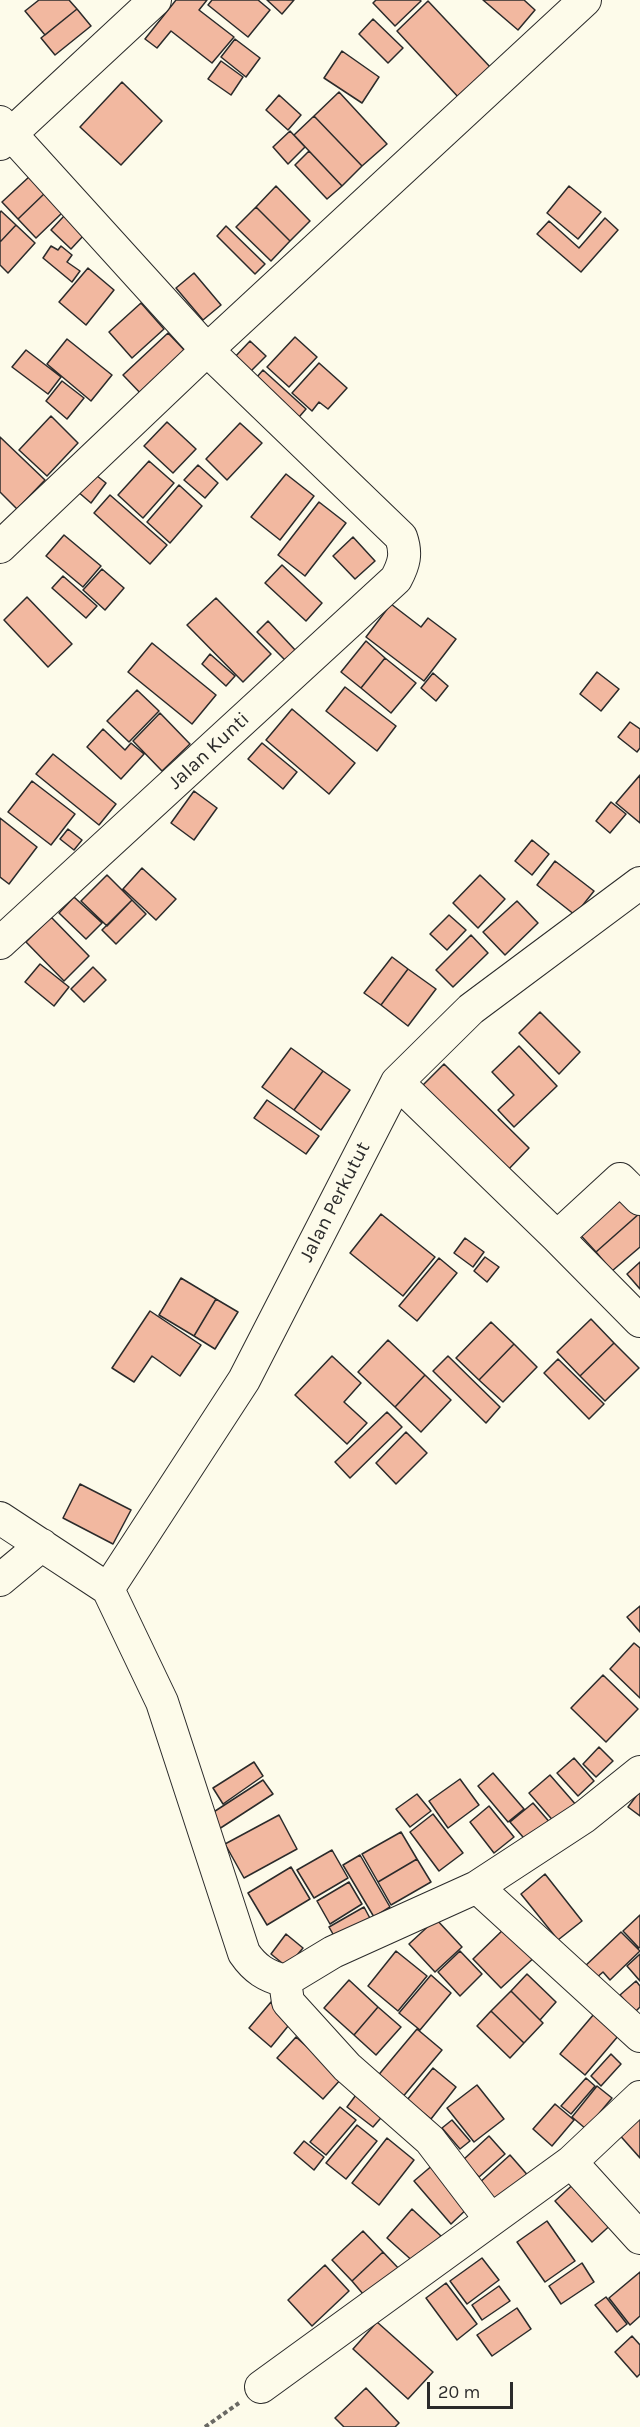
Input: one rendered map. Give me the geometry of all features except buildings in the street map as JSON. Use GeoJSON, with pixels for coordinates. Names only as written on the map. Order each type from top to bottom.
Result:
{"type":"FeatureCollection","features":[{"type":"Feature","properties":{"kind":"street"},"geometry":{"type":"LineString","coordinates":[[155,0],[4,134],[207,350]]}},
{"type":"Feature","properties":{"kind":"street"},"geometry":{"type":"LineString","coordinates":[[0,547],[207,350],[585,0]]}},
{"type":"Feature","properties":{"kind":"street","name":"Jalan Kunti"},"geometry":{"type":"LineString","coordinates":[[0,943],[396,579],[404,564],[405,550],[401,537],[207,350]]}},
{"type":"Feature","properties":{"kind":"street","name":"Jalan Perkutut"},"geometry":{"type":"LineString","coordinates":[[108,1588],[244,1380],[397,1083],[471,1009],[640,883]]}},
{"type":"Feature","properties":{"kind":"street"},"geometry":{"type":"LineString","coordinates":[[397,1083],[557,1237],[640,1321]]}},
{"type":"Feature","properties":{"kind":"street"},"geometry":{"type":"LineString","coordinates":[[557,1237],[620,1179],[640,1199]]}},
{"type":"Feature","properties":{"kind":"street"},"geometry":{"type":"LineString","coordinates":[[0,1518],[108,1588],[162,1702],[244,1953],[254,1967],[263,1974],[285,1981],[333,1952],[477,1887],[584,1817],[640,1772]]}},
{"type":"Feature","properties":{"kind":"street"},"geometry":{"type":"LineString","coordinates":[[0,1580],[42,1545]]}},
{"type":"Feature","properties":{"kind":"street"},"geometry":{"type":"LineString","coordinates":[[477,1887],[640,2036]]}},
{"type":"Feature","properties":{"kind":"street"},"geometry":{"type":"LineString","coordinates":[[285,1981],[288,2002],[347,2067],[430,2140],[491,2220]]}},
{"type":"Feature","properties":{"kind":"street"},"geometry":{"type":"LineString","coordinates":[[261,2387],[571,2162],[640,2097]]}},
{"type":"Feature","properties":{"kind":"street"},"geometry":{"type":"LineString","coordinates":[[571,2162],[640,2238]]}},
{"type":"Feature","properties":{"kind":"path"},"geometry":{"type":"LineString","coordinates":[[206,2427],[261,2387]]}}]}
